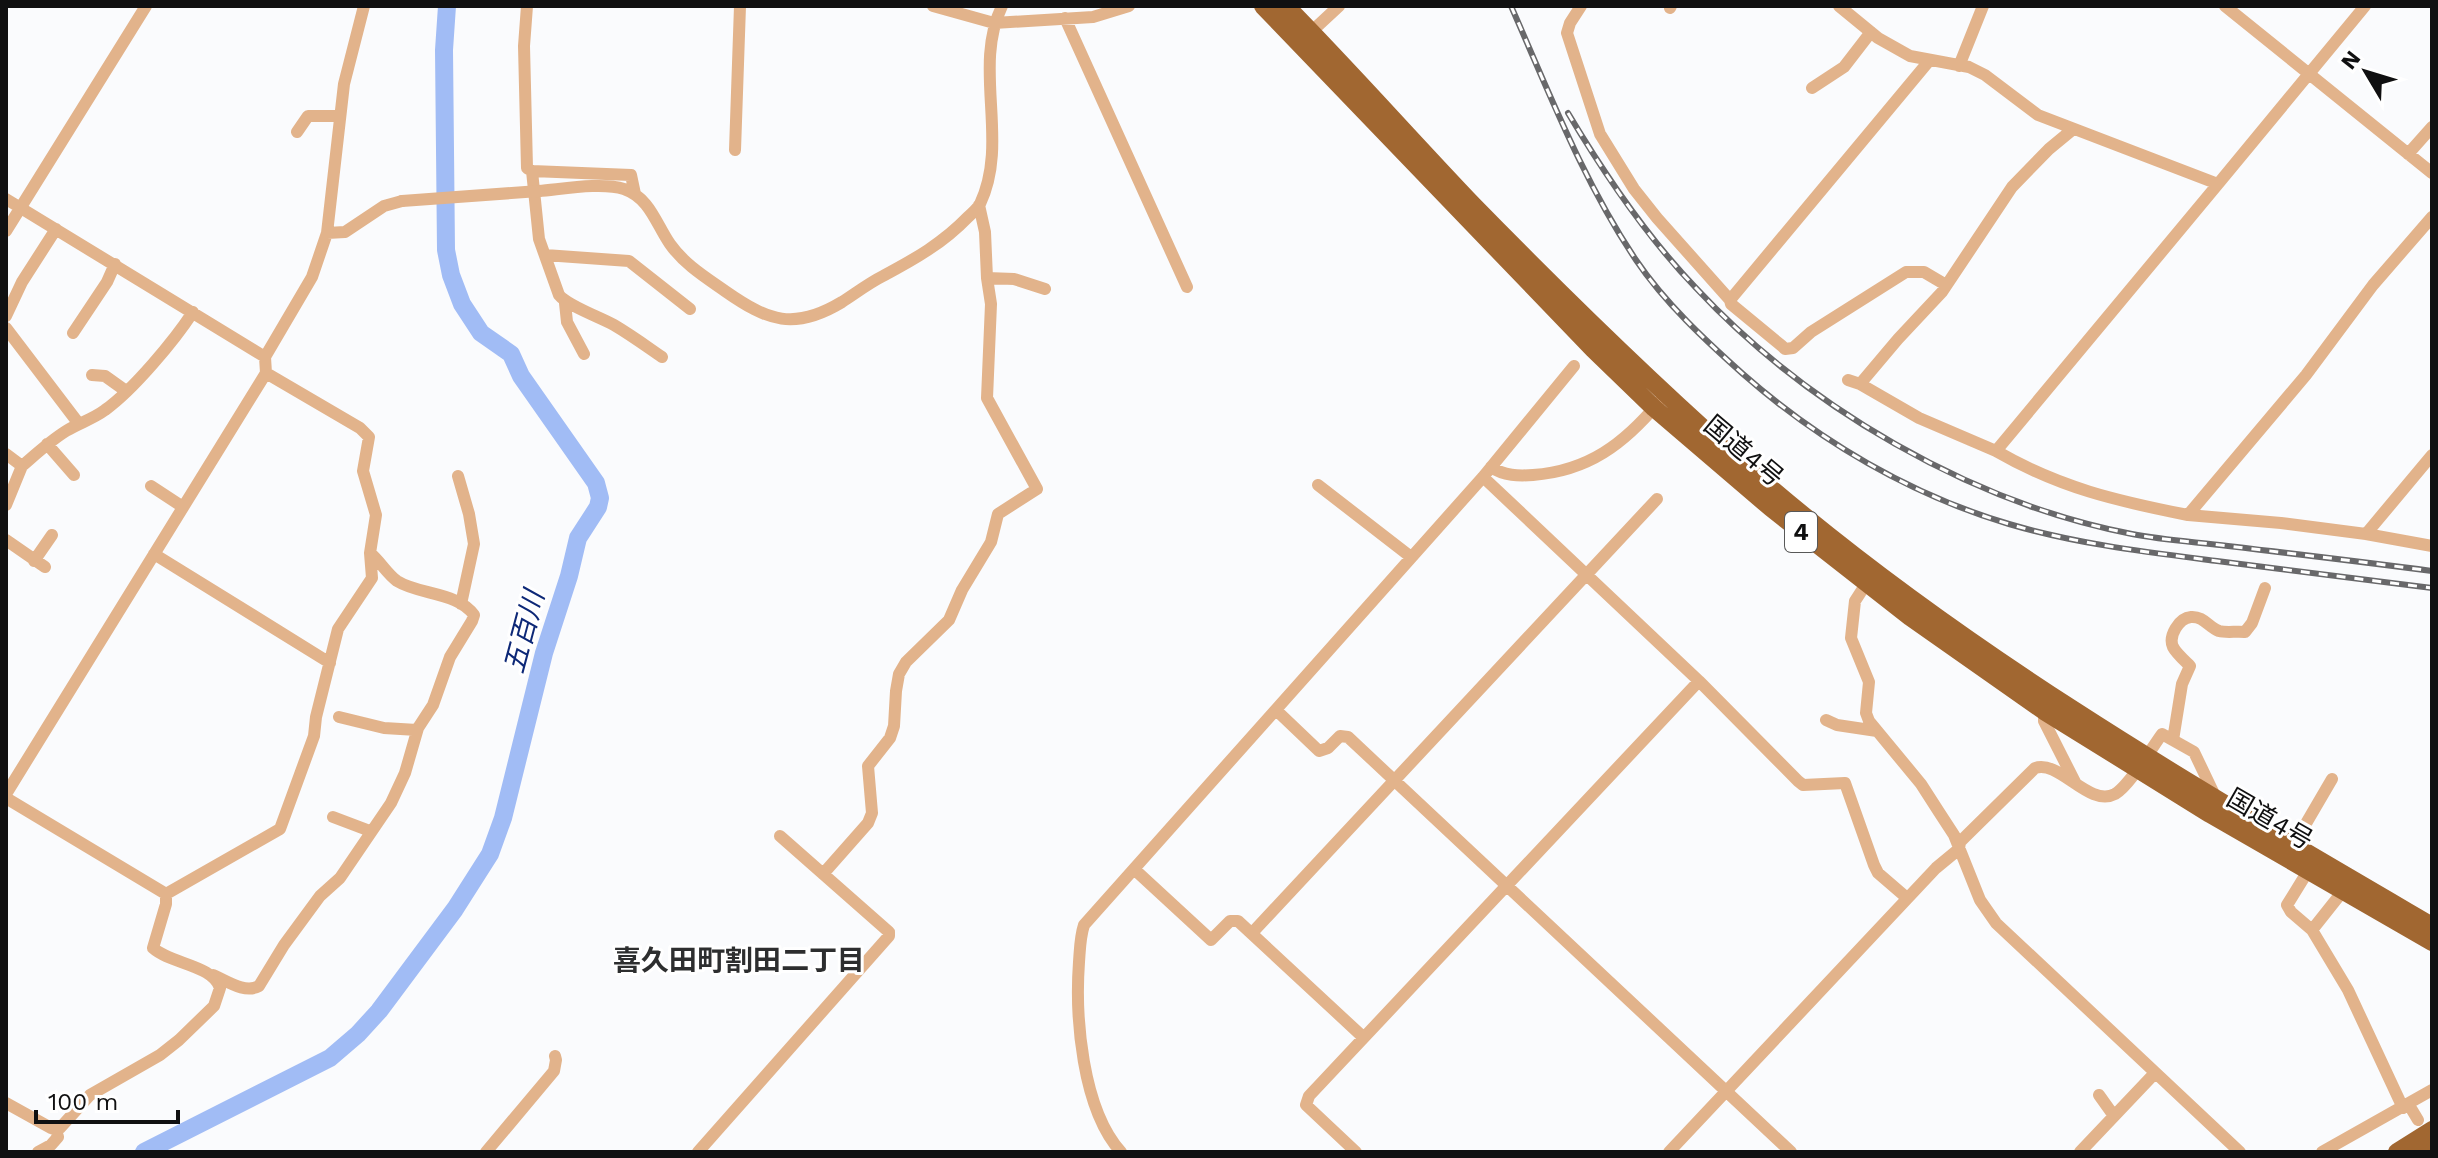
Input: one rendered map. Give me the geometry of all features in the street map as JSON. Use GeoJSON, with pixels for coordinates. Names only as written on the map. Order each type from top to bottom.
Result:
{"type":"FeatureCollection","features":[{"type":"Feature","properties":{"kind":"highway","name":"国道4号"},"geometry":{"type":"LineString","coordinates":[[1263,6],[1549,305],[1660,401],[1875,572],[2141,763],[2308,871],[2432,942]]}},
{"type":"Feature","properties":{"kind":"highway","name":"国道4号"},"geometry":{"type":"LineString","coordinates":[[1286,6],[1472,203],[1604,336],[1660,401],[1750,491],[1866,584],[2044,711],[2216,799],[2432,926]]}},
{"type":"Feature","properties":{"kind":"highway"},"geometry":{"type":"LineString","coordinates":[[2397,1152],[2425,1125]]}},
{"type":"Feature","properties":{"kind":"highway"},"geometry":{"type":"LineString","coordinates":[[2425,1152],[2432,1147]]}},
{"type":"Feature","properties":{"kind":"street"},"geometry":{"type":"LineString","coordinates":[[6,231],[146,6]]}},
{"type":"Feature","properties":{"kind":"street"},"geometry":{"type":"LineString","coordinates":[[166,894],[6,796],[266,373],[265,357],[312,277],[327,233],[344,84],[364,6]]}},
{"type":"Feature","properties":{"kind":"street"},"geometry":{"type":"LineString","coordinates":[[527,6],[524,46],[527,168],[532,171],[631,175],[635,194]]}},
{"type":"Feature","properties":{"kind":"street"},"geometry":{"type":"LineString","coordinates":[[735,150],[740,6]]}},
{"type":"Feature","properties":{"kind":"street"},"geometry":{"type":"LineString","coordinates":[[823,874],[868,823],[872,813],[868,766],[890,738],[894,726],[897,681],[906,662],[949,620],[962,590],[991,542],[998,514],[1037,489],[987,398],[991,304],[985,232],[979,205],[993,145],[990,61],[994,23],[1002,6]]}},
{"type":"Feature","properties":{"kind":"street"},"geometry":{"type":"LineString","coordinates":[[937,7],[994,23],[1093,17],[1129,6]]}},
{"type":"Feature","properties":{"kind":"street"},"geometry":{"type":"LineString","coordinates":[[1311,32],[1339,6]]}},
{"type":"Feature","properties":{"kind":"street"},"geometry":{"type":"LineString","coordinates":[[1581,6],[1567,33],[1600,134],[1634,189],[1657,218],[1731,304],[1782,346],[1793,348],[1811,332],[1906,272],[1924,272],[1946,285]]}},
{"type":"Feature","properties":{"kind":"street"},"geometry":{"type":"LineString","coordinates":[[1839,6],[1871,32],[1910,56],[1969,67],[1985,75],[2029,111],[2218,184]]}},
{"type":"Feature","properties":{"kind":"street"},"geometry":{"type":"LineString","coordinates":[[1959,66],[1983,6]]}},
{"type":"Feature","properties":{"kind":"street"},"geometry":{"type":"LineString","coordinates":[[2225,6],[2432,173]]}},
{"type":"Feature","properties":{"kind":"street"},"geometry":{"type":"LineString","coordinates":[[1996,451],[2365,6]]}},
{"type":"Feature","properties":{"kind":"street"},"geometry":{"type":"LineString","coordinates":[[1065,18],[1187,287]]}},
{"type":"Feature","properties":{"kind":"street"},"geometry":{"type":"LineString","coordinates":[[1812,88],[1844,67],[1871,32]]}},
{"type":"Feature","properties":{"kind":"street"},"geometry":{"type":"LineString","coordinates":[[1730,300],[1929,61]]}},
{"type":"Feature","properties":{"kind":"street"},"geometry":{"type":"LineString","coordinates":[[297,132],[308,116],[340,116]]}},
{"type":"Feature","properties":{"kind":"street"},"geometry":{"type":"LineString","coordinates":[[2408,154],[2432,127]]}},
{"type":"Feature","properties":{"kind":"street"},"geometry":{"type":"LineString","coordinates":[[2072,130],[2012,187],[1932,304],[1854,382],[1919,418],[1996,451],[2031,471],[2088,493],[2188,515],[2281,523],[2432,546]]}},
{"type":"Feature","properties":{"kind":"street"},"geometry":{"type":"LineString","coordinates":[[532,171],[539,239],[554,284],[565,303],[567,322],[584,354]]}},
{"type":"Feature","properties":{"kind":"street"},"geometry":{"type":"LineString","coordinates":[[327,233],[345,232],[384,206],[402,201],[622,188],[647,205],[670,245],[689,265],[749,308],[771,318],[789,319],[814,315],[837,305],[933,248],[979,205]]}},
{"type":"Feature","properties":{"kind":"street"},"geometry":{"type":"LineString","coordinates":[[6,199],[265,357]]}},
{"type":"Feature","properties":{"kind":"street"},"geometry":{"type":"LineString","coordinates":[[2188,515],[2306,375],[2373,285],[2432,217]]}},
{"type":"Feature","properties":{"kind":"street"},"geometry":{"type":"LineString","coordinates":[[6,316],[22,282],[56,229]]}},
{"type":"Feature","properties":{"kind":"street"},"geometry":{"type":"LineString","coordinates":[[545,255],[629,261],[690,309]]}},
{"type":"Feature","properties":{"kind":"street"},"geometry":{"type":"LineString","coordinates":[[73,333],[107,282],[115,264]]}},
{"type":"Feature","properties":{"kind":"street"},"geometry":{"type":"LineString","coordinates":[[987,278],[1014,279],[1045,289]]}},
{"type":"Feature","properties":{"kind":"street"},"geometry":{"type":"LineString","coordinates":[[565,303],[578,306],[615,326],[662,357]]}},
{"type":"Feature","properties":{"kind":"street"},"geometry":{"type":"LineString","coordinates":[[6,505],[22,466],[47,444],[106,409],[126,391],[193,312]]}},
{"type":"Feature","properties":{"kind":"street"},"geometry":{"type":"LineString","coordinates":[[6,328],[79,424]]}},
{"type":"Feature","properties":{"kind":"street"},"geometry":{"type":"LineString","coordinates":[[1121,1152],[1104,1126],[1079,1038],[1078,981],[1084,925],[1487,472],[1574,366]]}},
{"type":"Feature","properties":{"kind":"street"},"geometry":{"type":"LineString","coordinates":[[166,894],[280,829],[314,736],[338,629],[370,582],[370,553],[376,515],[363,471],[369,437],[360,428],[266,373]]}},
{"type":"Feature","properties":{"kind":"street"},"geometry":{"type":"LineString","coordinates":[[92,375],[105,376],[126,391]]}},
{"type":"Feature","properties":{"kind":"street"},"geometry":{"type":"LineString","coordinates":[[1487,472],[1521,476],[1571,469],[1590,461],[1629,435],[1660,401]]}},
{"type":"Feature","properties":{"kind":"street"},"geometry":{"type":"LineString","coordinates":[[47,444],[74,475]]}},
{"type":"Feature","properties":{"kind":"street"},"geometry":{"type":"LineString","coordinates":[[6,454],[22,466]]}},
{"type":"Feature","properties":{"kind":"street"},"geometry":{"type":"LineString","coordinates":[[2366,534],[2432,455]]}},
{"type":"Feature","properties":{"kind":"street"},"geometry":{"type":"LineString","coordinates":[[1487,472],[1803,785],[1845,783],[1878,873],[1907,898]]}},
{"type":"Feature","properties":{"kind":"street"},"geometry":{"type":"LineString","coordinates":[[458,476],[474,544],[461,604]]}},
{"type":"Feature","properties":{"kind":"street"},"geometry":{"type":"LineString","coordinates":[[1318,485],[1411,557]]}},
{"type":"Feature","properties":{"kind":"street"},"geometry":{"type":"LineString","coordinates":[[151,486],[183,507]]}},
{"type":"Feature","properties":{"kind":"street"},"geometry":{"type":"LineString","coordinates":[[1252,933],[1657,499]]}},
{"type":"Feature","properties":{"kind":"street"},"geometry":{"type":"LineString","coordinates":[[6,540],[39,564],[52,535]]}},
{"type":"Feature","properties":{"kind":"street"},"geometry":{"type":"LineString","coordinates":[[166,894],[153,948],[163,955],[247,989],[255,989],[320,896],[340,878],[400,788],[417,730],[433,705],[450,657],[474,615],[472,610],[461,604],[398,581],[370,553]]}},
{"type":"Feature","properties":{"kind":"street"},"geometry":{"type":"LineString","coordinates":[[154,554],[330,663]]}},
{"type":"Feature","properties":{"kind":"street"},"geometry":{"type":"LineString","coordinates":[[1866,584],[1855,601],[1851,638],[1869,682],[1866,713],[1869,721],[1921,784],[1954,835],[1980,900],[1996,923],[2240,1152]]}},
{"type":"Feature","properties":{"kind":"street"},"geometry":{"type":"LineString","coordinates":[[2173,740],[2182,684],[2190,666],[2172,646],[2176,629],[2182,620],[2190,617],[2203,619],[2219,631],[2245,632],[2252,623],[2265,588]]}},
{"type":"Feature","properties":{"kind":"street"},"geometry":{"type":"LineString","coordinates":[[1356,1152],[1306,1105],[1309,1096],[1699,681]]}},
{"type":"Feature","properties":{"kind":"street"},"geometry":{"type":"LineString","coordinates":[[1276,710],[1319,751],[1328,748],[1340,736],[1348,737],[1791,1152]]}},
{"type":"Feature","properties":{"kind":"street"},"geometry":{"type":"LineString","coordinates":[[2044,711],[2044,721],[2076,784]]}},
{"type":"Feature","properties":{"kind":"street"},"geometry":{"type":"LineString","coordinates":[[339,717],[384,728],[417,730]]}},
{"type":"Feature","properties":{"kind":"street"},"geometry":{"type":"LineString","coordinates":[[1826,720],[1837,725],[1877,731]]}},
{"type":"Feature","properties":{"kind":"street"},"geometry":{"type":"LineString","coordinates":[[1669,1152],[1907,898],[1959,849],[1960,842],[2037,766],[2049,767],[2076,784],[2099,795],[2109,796],[2121,789],[2162,734],[2194,752],[2216,799]]}},
{"type":"Feature","properties":{"kind":"street"},"geometry":{"type":"LineString","coordinates":[[2294,844],[2332,779]]}},
{"type":"Feature","properties":{"kind":"street"},"geometry":{"type":"LineString","coordinates":[[333,817],[370,831]]}},
{"type":"Feature","properties":{"kind":"street"},"geometry":{"type":"LineString","coordinates":[[698,1152],[889,936],[889,932],[780,836]]}},
{"type":"Feature","properties":{"kind":"street"},"geometry":{"type":"LineString","coordinates":[[1134,869],[1211,940],[1233,920],[1238,921],[1363,1037]]}},
{"type":"Feature","properties":{"kind":"street"},"geometry":{"type":"LineString","coordinates":[[2308,871],[2287,905],[2312,930],[2348,990],[2406,1106],[2425,1125]]}},
{"type":"Feature","properties":{"kind":"street"},"geometry":{"type":"LineString","coordinates":[[2312,930],[2343,891]]}},
{"type":"Feature","properties":{"kind":"street"},"geometry":{"type":"LineString","coordinates":[[56,1130],[90,1095],[160,1055],[192,1029],[218,999],[219,984],[213,975]]}},
{"type":"Feature","properties":{"kind":"street"},"geometry":{"type":"LineString","coordinates":[[486,1152],[554,1071],[555,1056]]}},
{"type":"Feature","properties":{"kind":"street"},"geometry":{"type":"LineString","coordinates":[[2080,1152],[2155,1073]]}},
{"type":"Feature","properties":{"kind":"street"},"geometry":{"type":"LineString","coordinates":[[2322,1152],[2432,1090]]}},
{"type":"Feature","properties":{"kind":"street"},"geometry":{"type":"LineString","coordinates":[[2099,1095],[2114,1116]]}},
{"type":"Feature","properties":{"kind":"street"},"geometry":{"type":"LineString","coordinates":[[6,1103],[56,1130],[58,1137],[55,1142],[38,1152]]}},
{"type":"Feature","properties":{"kind":"waterway","name":"五百川"},"geometry":{"type":"LineString","coordinates":[[144,1152],[330,1058],[379,1011],[455,909],[490,854],[503,818],[544,653],[578,538],[598,507],[600,498],[596,483],[521,376],[511,354],[481,333],[462,304],[451,275],[446,250],[444,50],[447,6]]}},
{"type":"Feature","properties":{"kind":"railway"},"geometry":{"type":"LineString","coordinates":[[1511,6],[1583,168],[1647,276],[1686,320],[1743,374],[1803,422],[1835,443],[1937,498],[2035,531],[2138,551],[2432,588]]}},
{"type":"Feature","properties":{"kind":"railway"},"geometry":{"type":"LineString","coordinates":[[1568,113],[1627,204],[1696,288],[1788,372],[1840,410],[1895,444],[1953,474],[2012,499],[2132,534],[2432,571]]}},
{"type":"Feature","properties":{"kind":"district","name":"喜久田町割田二丁目"},"geometry":{"type":"Point","coordinates":[739,960]}}]}
